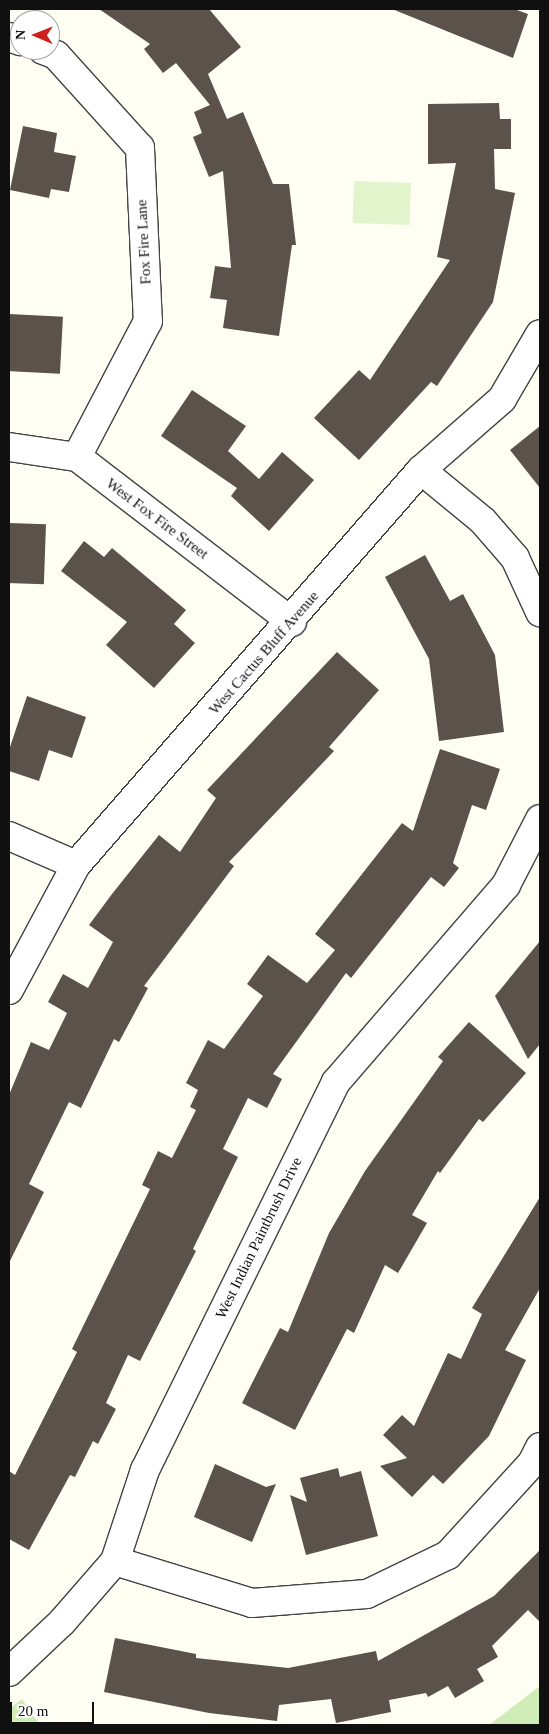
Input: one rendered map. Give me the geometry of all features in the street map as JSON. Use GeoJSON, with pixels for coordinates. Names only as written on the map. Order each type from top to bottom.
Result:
{"type":"FeatureCollection","features":[{"type":"Feature","properties":{"kind":"street","name":"Fox Fire Lane"},"geometry":{"type":"LineString","coordinates":[[60,59],[140,148],[148,321],[78,457]]}},
{"type":"Feature","properties":{"kind":"street","name":"West Cactus Bluff Avenue"},"geometry":{"type":"LineString","coordinates":[[9,990],[76,865],[292,622],[421,470],[502,400],[540,334]]}},
{"type":"Feature","properties":{"kind":"street"},"geometry":{"type":"LineString","coordinates":[[9,448],[78,457]]}},
{"type":"Feature","properties":{"kind":"street","name":"West Fox Fire Street"},"geometry":{"type":"LineString","coordinates":[[78,457],[292,622]]}},
{"type":"Feature","properties":{"kind":"street"},"geometry":{"type":"LineString","coordinates":[[421,470],[490,528],[515,558],[540,612]]}},
{"type":"Feature","properties":{"kind":"street","name":"West Indian Paintbrush Drive"},"geometry":{"type":"LineString","coordinates":[[9,1672],[62,1622],[115,1561],[146,1470],[336,1082],[506,885],[540,819]]}},
{"type":"Feature","properties":{"kind":"street"},"geometry":{"type":"LineString","coordinates":[[9,836],[76,865]]}},
{"type":"Feature","properties":{"kind":"street"},"geometry":{"type":"LineString","coordinates":[[115,1561],[252,1603],[367,1594],[448,1555],[532,1464],[540,1447]]}},
{"type":"Feature","properties":{"kind":"green space"},"geometry":{"type":"Polygon","coordinates":[[[354,181],[411,183],[409,225],[353,223],[354,181]]]}},
{"type":"Feature","properties":{"kind":"green space"},"geometry":{"type":"Polygon","coordinates":[[[540,1686],[540,1725],[489,1725],[540,1686]]]}},
{"type":"Feature","properties":{"kind":"green space"},"geometry":{"type":"Polygon","coordinates":[[[22,1699],[40,1725],[9,1725],[9,1709],[22,1699]]]}},
{"type":"Feature","properties":{"kind":"building"},"geometry":{"type":"Polygon","coordinates":[[[99,9],[209,9],[241,47],[208,74],[227,119],[243,112],[273,184],[289,184],[296,245],[292,245],[279,336],[223,328],[227,300],[210,298],[215,266],[231,268],[223,171],[209,177],[193,137],[202,133],[194,112],[210,105],[176,63],[163,73],[144,49],[150,44],[99,9]]]}},
{"type":"Feature","properties":{"kind":"building"},"geometry":{"type":"Polygon","coordinates":[[[392,9],[514,9],[528,14],[513,58],[392,9]]]}},
{"type":"Feature","properties":{"kind":"building"},"geometry":{"type":"Polygon","coordinates":[[[499,103],[500,119],[511,119],[511,149],[494,149],[495,189],[515,193],[493,302],[437,386],[431,382],[359,460],[314,418],[359,370],[370,380],[450,260],[437,257],[456,163],[428,164],[428,104],[499,103]]]}},
{"type":"Feature","properties":{"kind":"building"},"geometry":{"type":"Polygon","coordinates":[[[23,126],[57,133],[54,152],[76,156],[69,192],[51,189],[49,198],[10,190],[23,126]]]}},
{"type":"Feature","properties":{"kind":"building"},"geometry":{"type":"Polygon","coordinates":[[[9,314],[63,317],[60,374],[9,371],[9,314]]]}},
{"type":"Feature","properties":{"kind":"building"},"geometry":{"type":"Polygon","coordinates":[[[192,390],[246,426],[228,451],[259,479],[282,452],[314,480],[269,531],[231,496],[237,488],[161,436],[192,390]]]}},
{"type":"Feature","properties":{"kind":"building"},"geometry":{"type":"Polygon","coordinates":[[[540,426],[540,488],[510,450],[540,426]]]}},
{"type":"Feature","properties":{"kind":"building"},"geometry":{"type":"Polygon","coordinates":[[[9,523],[46,524],[44,584],[9,583],[9,523]]]}},
{"type":"Feature","properties":{"kind":"building"},"geometry":{"type":"Polygon","coordinates":[[[84,541],[104,557],[112,548],[186,610],[174,624],[195,643],[154,688],[106,645],[127,622],[61,571],[84,541]]]}},
{"type":"Feature","properties":{"kind":"building"},"geometry":{"type":"Polygon","coordinates":[[[425,555],[450,601],[463,594],[495,655],[504,732],[439,741],[429,659],[385,577],[425,555]]]}},
{"type":"Feature","properties":{"kind":"building"},"geometry":{"type":"Polygon","coordinates":[[[337,652],[379,690],[329,747],[334,751],[229,862],[234,866],[144,986],[148,988],[119,1042],[114,1039],[81,1108],[69,1102],[29,1184],[44,1192],[9,1263],[9,1095],[31,1042],[49,1050],[67,1013],[48,1002],[63,974],[88,988],[113,942],[89,925],[159,835],[180,852],[216,798],[207,790],[337,652]]]}},
{"type":"Feature","properties":{"kind":"building"},"geometry":{"type":"Polygon","coordinates":[[[27,696],[86,717],[72,758],[49,750],[39,781],[9,771],[9,750],[27,696]]]}},
{"type":"Feature","properties":{"kind":"building"},"geometry":{"type":"Polygon","coordinates":[[[440,749],[500,769],[486,810],[472,805],[453,863],[459,868],[444,887],[431,877],[351,978],[346,973],[273,1074],[282,1079],[267,1108],[248,1098],[223,1149],[238,1157],[193,1249],[196,1251],[140,1361],[128,1355],[106,1403],[116,1409],[98,1444],[93,1441],[75,1477],[70,1475],[29,1550],[9,1539],[9,1471],[15,1475],[77,1352],[72,1349],[150,1189],[142,1185],[158,1151],[172,1158],[196,1110],[190,1107],[198,1090],[186,1083],[208,1040],[224,1049],[263,996],[247,984],[268,955],[307,983],[335,950],[315,934],[402,823],[413,831],[440,749]]]}},
{"type":"Feature","properties":{"kind":"building"},"geometry":{"type":"Polygon","coordinates":[[[540,941],[540,1044],[528,1059],[495,996],[540,941]]]}},
{"type":"Feature","properties":{"kind":"building"},"geometry":{"type":"Polygon","coordinates":[[[469,1022],[526,1073],[483,1122],[479,1119],[440,1173],[438,1171],[412,1215],[427,1223],[398,1273],[385,1265],[354,1333],[347,1329],[295,1430],[242,1403],[280,1328],[288,1332],[329,1233],[365,1171],[443,1061],[438,1057],[469,1022]]]}},
{"type":"Feature","properties":{"kind":"building"},"geometry":{"type":"Polygon","coordinates":[[[540,1197],[540,1288],[505,1350],[526,1360],[489,1436],[443,1484],[433,1475],[412,1497],[380,1466],[407,1458],[383,1435],[402,1415],[414,1426],[448,1353],[461,1359],[482,1314],[472,1308],[540,1197]]]}},
{"type":"Feature","properties":{"kind":"building"},"geometry":{"type":"Polygon","coordinates":[[[215,1464],[266,1487],[276,1484],[252,1542],[194,1517],[215,1464]]]}},
{"type":"Feature","properties":{"kind":"building"},"geometry":{"type":"Polygon","coordinates":[[[338,1468],[340,1477],[361,1471],[378,1536],[306,1555],[290,1495],[307,1502],[300,1478],[338,1468]]]}},
{"type":"Feature","properties":{"kind":"building"},"geometry":{"type":"Polygon","coordinates":[[[540,1550],[540,1622],[528,1610],[492,1646],[498,1657],[477,1669],[484,1681],[455,1698],[448,1686],[428,1697],[426,1693],[389,1700],[391,1712],[336,1723],[331,1699],[279,1705],[277,1721],[209,1713],[104,1692],[115,1638],[196,1654],[196,1658],[288,1668],[376,1651],[378,1661],[494,1596],[540,1550]]]}}]}
